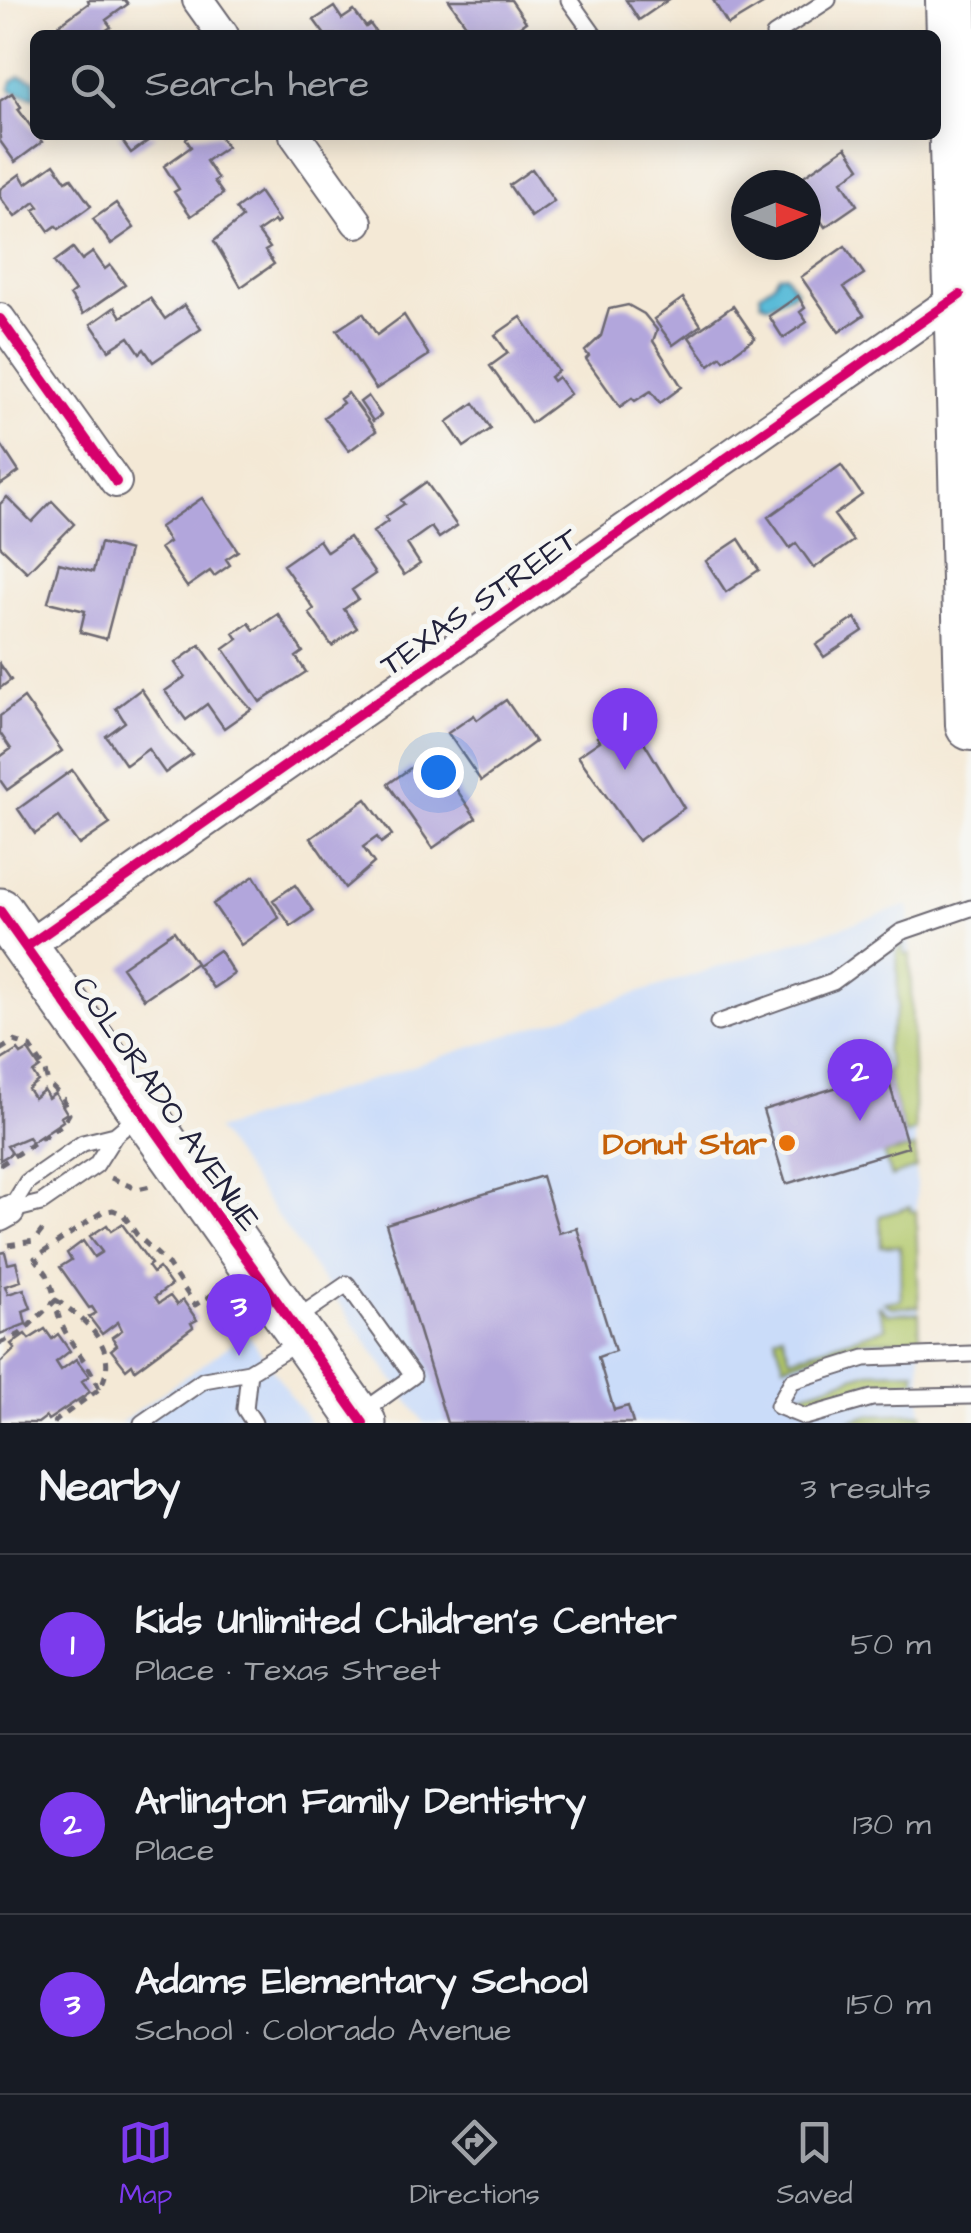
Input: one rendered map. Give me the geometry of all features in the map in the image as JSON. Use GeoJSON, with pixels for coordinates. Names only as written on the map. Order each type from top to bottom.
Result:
{"type":"FeatureCollection","features":[{"type":"Feature","properties":{"kind":"main road"},"geometry":{"type":"LineString","coordinates":[[951,0],[963,102],[960,295],[971,725]]}},
{"type":"Feature","properties":{"kind":"street"},"geometry":{"type":"LineString","coordinates":[[198,0],[220,30]]}},
{"type":"Feature","properties":{"kind":"street"},"geometry":{"type":"LineString","coordinates":[[299,140],[357,222]]}},
{"type":"Feature","properties":{"kind":"street","name":"TEXAS STREET"},"geometry":{"type":"LineString","coordinates":[[26,947],[960,295]]}},
{"type":"Feature","properties":{"kind":"street"},"geometry":{"type":"LineString","coordinates":[[0,318],[116,482]]}},
{"type":"Feature","properties":{"kind":"street","name":"COLORADO AVENUE"},"geometry":{"type":"LineString","coordinates":[[0,910],[26,947],[128,1124],[297,1331],[360,1419]]}},
{"type":"Feature","properties":{"kind":"lane"},"geometry":{"type":"LineString","coordinates":[[569,0],[590,30]]}},
{"type":"Feature","properties":{"kind":"lane"},"geometry":{"type":"LineString","coordinates":[[782,30],[828,0]]}},
{"type":"Feature","properties":{"kind":"lane"},"geometry":{"type":"LineString","coordinates":[[718,1023],[833,982],[901,932],[971,908]]}},
{"type":"Feature","properties":{"kind":"lane"},"geometry":{"type":"LineString","coordinates":[[5,1214],[41,1203],[96,1164],[128,1124]]}},
{"type":"Feature","properties":{"kind":"lane"},"geometry":{"type":"LineString","coordinates":[[5,1214],[27,1182],[83,1143],[128,1124]]}},
{"type":"Feature","properties":{"kind":"lane"},"geometry":{"type":"LineString","coordinates":[[142,1423],[166,1416],[204,1380],[249,1372],[347,1284],[413,1376],[360,1419]]}},
{"type":"Feature","properties":{"kind":"lane"},"geometry":{"type":"LineString","coordinates":[[971,1354],[865,1358],[792,1381],[778,1406],[805,1416],[872,1398],[971,1396]]}},
{"type":"Feature","properties":{"kind":"lane"},"geometry":{"type":"LineString","coordinates":[[249,1372],[245,1410],[254,1423]]}},
{"type":"Feature","properties":{"kind":"path"},"geometry":{"type":"LineString","coordinates":[[0,1050],[14,1041],[30,1046],[48,1083],[63,1098],[70,1114],[63,1124],[0,1164]]}},
{"type":"Feature","properties":{"kind":"path"},"geometry":{"type":"LineString","coordinates":[[99,1390],[93,1372],[56,1316],[56,1300],[47,1274],[35,1258],[102,1212],[113,1210],[123,1214],[167,1263],[195,1305],[223,1288]]}},
{"type":"Feature","properties":{"kind":"path"},"geometry":{"type":"LineString","coordinates":[[0,1343],[20,1334],[56,1300]]}},
{"type":"Feature","properties":{"kind":"path"},"geometry":{"type":"LineString","coordinates":[[54,1423],[99,1390],[107,1364],[105,1350],[85,1321],[56,1300]]}},
{"type":"Feature","properties":{"kind":"shaded area"},"geometry":{"type":"Polygon","coordinates":[[[909,905],[922,1423],[424,1423],[216,1130],[909,905]]]}},
{"type":"Feature","properties":{"kind":"shaded area"},"geometry":{"type":"Polygon","coordinates":[[[247,1333],[310,1423],[120,1423],[247,1333]]]}},
{"type":"Feature","properties":{"kind":"green space"},"geometry":{"type":"Polygon","coordinates":[[[903,946],[904,954],[910,954],[915,1131],[905,1135],[886,1072],[890,1068],[885,1049],[898,1007],[897,951],[903,946]]]}},
{"type":"Feature","properties":{"kind":"green space"},"geometry":{"type":"Polygon","coordinates":[[[915,1148],[916,1168],[891,1177],[884,1154],[915,1148]]]}},
{"type":"Feature","properties":{"kind":"green space"},"geometry":{"type":"Polygon","coordinates":[[[910,1207],[916,1211],[919,1307],[891,1307],[884,1302],[901,1300],[900,1246],[881,1246],[880,1216],[910,1207]]]}},
{"type":"Feature","properties":{"kind":"green space"},"geometry":{"type":"Polygon","coordinates":[[[878,1305],[888,1314],[919,1313],[920,1340],[862,1341],[784,1365],[775,1336],[782,1333],[790,1358],[886,1328],[878,1305]]]}},
{"type":"Feature","properties":{"kind":"green space"},"geometry":{"type":"Polygon","coordinates":[[[915,1371],[915,1381],[870,1382],[796,1405],[793,1396],[869,1372],[915,1371]]]}},
{"type":"Feature","properties":{"kind":"green space"},"geometry":{"type":"Polygon","coordinates":[[[922,1413],[922,1423],[843,1423],[869,1415],[922,1413]]]}},
{"type":"Feature","properties":{"kind":"water"},"geometry":{"type":"Polygon","coordinates":[[[20,76],[30,79],[30,96],[10,90],[12,81],[20,76]]]}},
{"type":"Feature","properties":{"kind":"water"},"geometry":{"type":"Polygon","coordinates":[[[785,274],[797,291],[769,305],[761,302],[760,293],[778,275],[785,274]]]}},
{"type":"Feature","properties":{"kind":"building"},"geometry":{"type":"Polygon","coordinates":[[[88,0],[125,0],[128,4],[106,20],[111,27],[106,30],[58,30],[56,27],[88,0]]]}},
{"type":"Feature","properties":{"kind":"building"},"geometry":{"type":"Polygon","coordinates":[[[449,0],[511,0],[526,22],[514,30],[470,30],[449,0]]]}},
{"type":"Feature","properties":{"kind":"building"},"geometry":{"type":"Polygon","coordinates":[[[626,0],[668,0],[639,20],[626,0]]]}},
{"type":"Feature","properties":{"kind":"building"},"geometry":{"type":"Polygon","coordinates":[[[713,0],[760,0],[763,4],[728,25],[713,0]]]}},
{"type":"Feature","properties":{"kind":"building"},"geometry":{"type":"Polygon","coordinates":[[[334,7],[342,19],[354,11],[366,27],[370,24],[374,30],[321,30],[314,20],[334,7]]]}},
{"type":"Feature","properties":{"kind":"building"},"geometry":{"type":"Polygon","coordinates":[[[12,93],[30,126],[30,140],[42,142],[15,162],[0,141],[0,101],[12,93]]]}},
{"type":"Feature","properties":{"kind":"building"},"geometry":{"type":"Polygon","coordinates":[[[122,140],[149,140],[131,153],[122,140]]]}},
{"type":"Feature","properties":{"kind":"building"},"geometry":{"type":"Polygon","coordinates":[[[187,140],[222,140],[227,147],[206,161],[223,194],[191,216],[174,192],[179,189],[164,166],[191,147],[187,140]]]}},
{"type":"Feature","properties":{"kind":"building"},"geometry":{"type":"Polygon","coordinates":[[[846,147],[860,168],[842,181],[857,205],[825,227],[821,221],[821,170],[812,170],[846,147]]]}},
{"type":"Feature","properties":{"kind":"building"},"geometry":{"type":"Polygon","coordinates":[[[54,164],[66,181],[71,178],[91,206],[59,229],[56,226],[49,231],[34,210],[39,207],[35,202],[15,217],[0,197],[0,189],[20,174],[26,184],[54,164]]]}},
{"type":"Feature","properties":{"kind":"building"},"geometry":{"type":"Polygon","coordinates":[[[532,169],[554,201],[531,217],[509,185],[532,169]]]}},
{"type":"Feature","properties":{"kind":"building"},"geometry":{"type":"Polygon","coordinates":[[[259,192],[279,221],[258,232],[270,248],[265,251],[274,264],[241,287],[214,241],[242,218],[236,209],[259,192]]]}},
{"type":"Feature","properties":{"kind":"building"},"geometry":{"type":"Polygon","coordinates":[[[116,203],[134,228],[111,244],[93,219],[116,203]]]}},
{"type":"Feature","properties":{"kind":"building"},"geometry":{"type":"Polygon","coordinates":[[[845,246],[864,274],[844,287],[864,315],[839,332],[801,277],[845,246]]]}},
{"type":"Feature","properties":{"kind":"building"},"geometry":{"type":"Polygon","coordinates":[[[73,248],[82,260],[93,252],[105,269],[110,265],[125,285],[83,314],[70,295],[75,291],[54,262],[73,248]]]}},
{"type":"Feature","properties":{"kind":"building"},"geometry":{"type":"Polygon","coordinates":[[[798,296],[805,308],[800,312],[807,322],[783,338],[769,316],[798,296]]]}},
{"type":"Feature","properties":{"kind":"building"},"geometry":{"type":"Polygon","coordinates":[[[150,298],[165,319],[184,305],[201,329],[153,362],[144,349],[140,353],[129,337],[109,350],[91,324],[115,307],[121,317],[150,298]]]}},
{"type":"Feature","properties":{"kind":"building"},"geometry":{"type":"Polygon","coordinates":[[[683,298],[701,325],[673,345],[654,319],[683,298]]]}},
{"type":"Feature","properties":{"kind":"building"},"geometry":{"type":"Polygon","coordinates":[[[628,305],[644,314],[657,330],[653,341],[682,387],[660,403],[651,391],[620,407],[586,359],[589,356],[585,351],[601,336],[609,309],[628,305]]]}},
{"type":"Feature","properties":{"kind":"building"},"geometry":{"type":"Polygon","coordinates":[[[733,306],[755,338],[724,360],[721,356],[709,365],[689,337],[733,306]]]}},
{"type":"Feature","properties":{"kind":"building"},"geometry":{"type":"Polygon","coordinates":[[[363,313],[377,335],[404,315],[429,355],[376,389],[337,330],[363,313]]]}},
{"type":"Feature","properties":{"kind":"building"},"geometry":{"type":"Polygon","coordinates":[[[521,317],[558,371],[550,377],[553,381],[558,377],[570,394],[531,423],[490,366],[508,353],[495,335],[521,317]]]}},
{"type":"Feature","properties":{"kind":"building"},"geometry":{"type":"Polygon","coordinates":[[[348,393],[376,431],[349,451],[324,417],[343,403],[340,399],[348,393]]]}},
{"type":"Feature","properties":{"kind":"building"},"geometry":{"type":"Polygon","coordinates":[[[368,396],[381,415],[373,421],[360,402],[368,396]]]}},
{"type":"Feature","properties":{"kind":"building"},"geometry":{"type":"Polygon","coordinates":[[[474,403],[491,429],[464,447],[447,422],[474,403]]]}},
{"type":"Feature","properties":{"kind":"building"},"geometry":{"type":"Polygon","coordinates":[[[0,443],[19,472],[0,485],[0,443]]]}},
{"type":"Feature","properties":{"kind":"building"},"geometry":{"type":"Polygon","coordinates":[[[841,465],[862,495],[834,515],[853,541],[814,568],[796,543],[790,548],[768,517],[841,465]]]}},
{"type":"Feature","properties":{"kind":"building"},"geometry":{"type":"Polygon","coordinates":[[[426,482],[457,526],[439,538],[431,527],[407,544],[420,564],[404,575],[373,532],[388,521],[385,517],[404,504],[401,500],[426,482]]]}},
{"type":"Feature","properties":{"kind":"building"},"geometry":{"type":"Polygon","coordinates":[[[7,497],[32,522],[52,501],[74,524],[27,572],[0,546],[0,504],[7,497]]]}},
{"type":"Feature","properties":{"kind":"building"},"geometry":{"type":"Polygon","coordinates":[[[202,498],[238,551],[226,559],[230,565],[214,576],[210,571],[187,587],[160,548],[169,542],[160,527],[202,498]]]}},
{"type":"Feature","properties":{"kind":"building"},"geometry":{"type":"Polygon","coordinates":[[[349,537],[375,574],[352,590],[358,599],[344,609],[357,628],[332,646],[309,613],[314,609],[283,565],[319,540],[327,552],[349,537]]]}},
{"type":"Feature","properties":{"kind":"building"},"geometry":{"type":"Polygon","coordinates":[[[739,539],[759,570],[726,592],[706,561],[739,539]]]}},
{"type":"Feature","properties":{"kind":"building"},"geometry":{"type":"Polygon","coordinates":[[[100,543],[129,551],[106,639],[80,632],[85,611],[48,602],[59,563],[93,572],[100,543]]]}},
{"type":"Feature","properties":{"kind":"building"},"geometry":{"type":"Polygon","coordinates":[[[278,614],[303,652],[296,657],[306,672],[260,702],[224,649],[238,639],[234,633],[249,623],[254,630],[278,614]]]}},
{"type":"Feature","properties":{"kind":"building"},"geometry":{"type":"Polygon","coordinates":[[[855,618],[863,631],[824,657],[816,645],[855,618]]]}},
{"type":"Feature","properties":{"kind":"building"},"geometry":{"type":"Polygon","coordinates":[[[200,645],[251,709],[224,728],[207,704],[186,720],[165,691],[185,677],[175,663],[200,645]]]}},
{"type":"Feature","properties":{"kind":"building"},"geometry":{"type":"Polygon","coordinates":[[[0,664],[11,680],[0,688],[0,664]]]}},
{"type":"Feature","properties":{"kind":"building"},"geometry":{"type":"Polygon","coordinates":[[[141,689],[169,730],[192,754],[165,773],[148,749],[126,765],[106,736],[125,722],[116,708],[141,689]]]}},
{"type":"Feature","properties":{"kind":"building"},"geometry":{"type":"Polygon","coordinates":[[[24,698],[62,751],[7,790],[0,780],[0,757],[11,749],[0,733],[0,716],[24,698]]]}},
{"type":"Feature","properties":{"kind":"building"},"geometry":{"type":"Polygon","coordinates":[[[506,700],[535,742],[481,781],[448,733],[474,715],[477,720],[506,700]]]}},
{"type":"Feature","properties":{"kind":"building"},"geometry":{"type":"Polygon","coordinates":[[[630,719],[684,808],[638,841],[578,756],[600,741],[597,737],[617,722],[620,726],[630,719]]]}},
{"type":"Feature","properties":{"kind":"building"},"geometry":{"type":"Polygon","coordinates":[[[412,767],[423,782],[442,768],[476,818],[433,848],[388,784],[412,767]]]}},
{"type":"Feature","properties":{"kind":"building"},"geometry":{"type":"Polygon","coordinates":[[[72,770],[110,824],[79,845],[59,817],[35,834],[18,809],[72,770]]]}},
{"type":"Feature","properties":{"kind":"building"},"geometry":{"type":"Polygon","coordinates":[[[366,799],[392,835],[381,843],[377,837],[363,847],[374,863],[345,888],[311,838],[366,799]]]}},
{"type":"Feature","properties":{"kind":"building"},"geometry":{"type":"Polygon","coordinates":[[[254,876],[279,918],[241,945],[213,904],[254,876]]]}},
{"type":"Feature","properties":{"kind":"building"},"geometry":{"type":"Polygon","coordinates":[[[295,885],[313,911],[291,926],[273,900],[295,885]]]}},
{"type":"Feature","properties":{"kind":"building"},"geometry":{"type":"Polygon","coordinates":[[[174,931],[196,963],[144,999],[122,967],[174,931]]]}},
{"type":"Feature","properties":{"kind":"building"},"geometry":{"type":"Polygon","coordinates":[[[219,950],[234,974],[213,988],[197,965],[219,950]]]}},
{"type":"Feature","properties":{"kind":"building"},"geometry":{"type":"Polygon","coordinates":[[[18,1050],[21,1054],[28,1050],[40,1068],[33,1073],[38,1081],[28,1089],[34,1098],[44,1090],[48,1098],[55,1093],[67,1113],[61,1117],[63,1121],[32,1142],[28,1137],[7,1146],[12,1153],[0,1160],[0,1061],[18,1050]]]}},
{"type":"Feature","properties":{"kind":"building"},"geometry":{"type":"Polygon","coordinates":[[[886,1072],[908,1147],[786,1184],[763,1110],[886,1072]]]}},
{"type":"Feature","properties":{"kind":"building"},"geometry":{"type":"Polygon","coordinates":[[[542,1176],[559,1233],[577,1228],[615,1351],[598,1357],[614,1410],[628,1406],[633,1423],[447,1423],[386,1224],[542,1176]]]}},
{"type":"Feature","properties":{"kind":"building"},"geometry":{"type":"Polygon","coordinates":[[[122,1224],[151,1264],[148,1266],[153,1273],[159,1268],[171,1285],[155,1297],[159,1303],[170,1296],[177,1305],[183,1300],[197,1320],[135,1370],[132,1364],[126,1369],[111,1350],[117,1345],[112,1337],[122,1330],[118,1322],[102,1334],[89,1317],[96,1313],[60,1267],[71,1260],[67,1253],[83,1241],[94,1257],[102,1252],[90,1236],[107,1225],[111,1231],[122,1224]]]}},
{"type":"Feature","properties":{"kind":"building"},"geometry":{"type":"Polygon","coordinates":[[[5,1252],[8,1264],[16,1262],[21,1281],[5,1286],[8,1294],[24,1289],[31,1308],[23,1311],[26,1324],[0,1334],[0,1253],[5,1252]]]}},
{"type":"Feature","properties":{"kind":"building"},"geometry":{"type":"Polygon","coordinates":[[[45,1329],[52,1339],[58,1334],[70,1351],[56,1362],[61,1370],[76,1359],[89,1376],[82,1381],[90,1392],[48,1420],[46,1417],[38,1423],[0,1423],[0,1363],[15,1349],[11,1344],[25,1334],[29,1339],[45,1329]]]}},
{"type":"Feature","properties":{"kind":"cycle path"},"geometry":{"type":"LineString","coordinates":[[26,947],[960,295]]}},
{"type":"Feature","properties":{"kind":"cycle path"},"geometry":{"type":"LineString","coordinates":[[0,319],[116,482]]}},
{"type":"Feature","properties":{"kind":"cycle path"},"geometry":{"type":"LineString","coordinates":[[0,911],[363,1423]]}},
{"type":"Feature","properties":{"kind":"place","name":"Kids Unlimited Children's Center"},"geometry":{"type":"Point","coordinates":[625,770]}},
{"type":"Feature","properties":{"kind":"place","name":"Arlington Family Dentistry"},"geometry":{"type":"Point","coordinates":[860,1121]}},
{"type":"Feature","properties":{"kind":"place","name":"Donut Star"},"geometry":{"type":"Point","coordinates":[787,1143]}},
{"type":"Feature","properties":{"kind":"place","name":"Adams Elementary School"},"geometry":{"type":"Point","coordinates":[239,1356]}}]}
